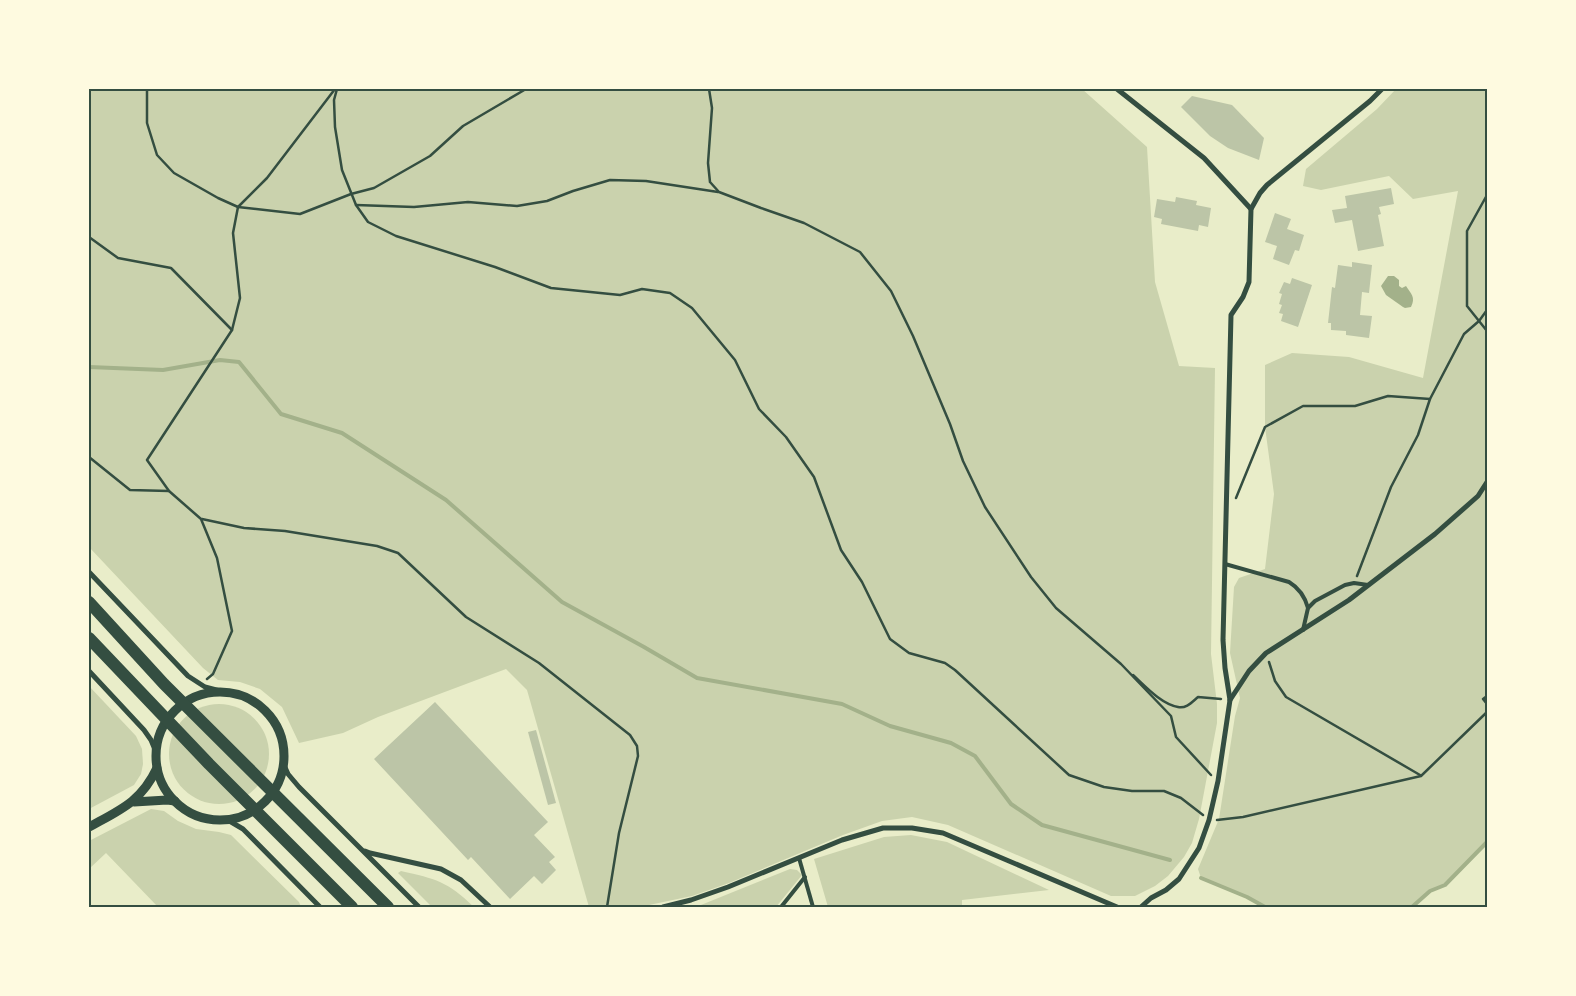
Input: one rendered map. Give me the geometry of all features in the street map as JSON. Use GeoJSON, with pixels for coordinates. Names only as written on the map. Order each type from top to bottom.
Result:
{"type":"FeatureCollection","features":[{"type":"Feature","properties":{"kind":"highway"},"geometry":{"type":"LineString","coordinates":[[89,602],[164,684],[388,907]]}},
{"type":"Feature","properties":{"kind":"highway"},"geometry":{"type":"LineString","coordinates":[[89,638],[147,701],[352,907]]}},
{"type":"Feature","properties":{"kind":"street"},"geometry":{"type":"LineString","coordinates":[[1117,89],[1200,154],[1251,209]]}},
{"type":"Feature","properties":{"kind":"street"},"geometry":{"type":"LineString","coordinates":[[1141,907],[1150,898],[1166,890],[1179,879],[1199,848],[1209,820],[1218,782],[1228,723],[1230,700],[1223,640],[1231,315],[1249,282],[1251,209],[1267,185],[1370,101],[1382,89]]}},
{"type":"Feature","properties":{"kind":"street"},"geometry":{"type":"LineString","coordinates":[[1230,700],[1249,671],[1266,653],[1349,600],[1435,534],[1478,496],[1487,482]]}},
{"type":"Feature","properties":{"kind":"street"},"geometry":{"type":"LineString","coordinates":[[89,572],[188,676],[200,684],[246,698],[265,711],[278,730],[283,748],[283,763],[277,784],[264,801],[247,813],[226,819],[204,817],[189,811],[175,801],[167,791],[157,768],[156,752],[158,738],[164,724],[178,708],[196,696],[209,692],[224,692]]}},
{"type":"Feature","properties":{"kind":"street"},"geometry":{"type":"LineString","coordinates":[[89,671],[144,730],[156,752]]}},
{"type":"Feature","properties":{"kind":"street"},"geometry":{"type":"LineString","coordinates":[[283,763],[288,774],[299,787],[419,907]]}},
{"type":"Feature","properties":{"kind":"street"},"geometry":{"type":"LineString","coordinates":[[89,827],[134,802],[157,768]]}},
{"type":"Feature","properties":{"kind":"street"},"geometry":{"type":"LineString","coordinates":[[134,802],[175,801]]}},
{"type":"Feature","properties":{"kind":"street"},"geometry":{"type":"LineString","coordinates":[[226,819],[243,829],[320,907]]}},
{"type":"Feature","properties":{"kind":"street"},"geometry":{"type":"LineString","coordinates":[[663,907],[691,900],[728,887],[842,840],[883,828],[912,828],[944,833],[1116,907]]}},
{"type":"Feature","properties":{"kind":"street"},"geometry":{"type":"LineString","coordinates":[[360,848],[370,853],[441,869],[461,880],[490,907]]}},
{"type":"Feature","properties":{"kind":"street"},"geometry":{"type":"LineString","coordinates":[[313,900],[315,907]]}},
{"type":"Feature","properties":{"kind":"lane"},"geometry":{"type":"LineString","coordinates":[[1225,564],[1289,582],[1295,586],[1305,598],[1308,608],[1303,630]]}},
{"type":"Feature","properties":{"kind":"lane"},"geometry":{"type":"LineString","coordinates":[[1308,608],[1345,585],[1354,583],[1368,585]]}},
{"type":"Feature","properties":{"kind":"lane"},"geometry":{"type":"LineString","coordinates":[[799,858],[813,907]]}},
{"type":"Feature","properties":{"kind":"lane"},"geometry":{"type":"LineString","coordinates":[[781,907],[805,877]]}},
{"type":"Feature","properties":{"kind":"path"},"geometry":{"type":"LineString","coordinates":[[147,89],[147,123],[157,155],[174,173],[238,208],[300,214],[351,194],[374,188],[430,156],[462,126],[526,89]]}},
{"type":"Feature","properties":{"kind":"path"},"geometry":{"type":"LineString","coordinates":[[200,684],[213,674],[232,631],[217,558],[201,519],[169,492],[147,460],[232,330],[240,298],[233,233],[238,208],[267,178],[336,89]]}},
{"type":"Feature","properties":{"kind":"path"},"geometry":{"type":"LineString","coordinates":[[336,89],[334,100],[337,148],[342,170],[356,206],[368,222],[396,236],[551,288],[620,294],[642,289],[670,293],[692,308],[735,360],[759,409],[786,437],[814,477],[841,550],[862,582],[890,639],[909,653],[945,663],[1069,775],[1104,787],[1132,791],[1164,791],[1181,798],[1209,820],[1243,817],[1421,776],[1487,712]]}},
{"type":"Feature","properties":{"kind":"path"},"geometry":{"type":"LineString","coordinates":[[709,89],[712,108],[708,163],[710,182],[719,192]]}},
{"type":"Feature","properties":{"kind":"path"},"geometry":{"type":"LineString","coordinates":[[356,206],[414,207],[468,202],[517,206],[547,201],[610,180],[646,181],[719,192],[804,223],[860,252],[891,291],[910,329],[950,424],[963,461],[985,507],[1042,592],[1056,608],[1163,701],[1178,707],[1188,706],[1198,698],[1230,700]]}},
{"type":"Feature","properties":{"kind":"path"},"geometry":{"type":"LineString","coordinates":[[1487,195],[1467,231],[1467,306],[1487,331]]}},
{"type":"Feature","properties":{"kind":"path"},"geometry":{"type":"LineString","coordinates":[[89,236],[118,258],[171,268],[232,330]]}},
{"type":"Feature","properties":{"kind":"path"},"geometry":{"type":"LineString","coordinates":[[1354,583],[1390,486],[1418,436],[1430,399],[1464,334],[1479,321],[1487,310]]}},
{"type":"Feature","properties":{"kind":"path"},"geometry":{"type":"LineString","coordinates":[[1227,519],[1265,427],[1303,406],[1355,406],[1388,396],[1430,399]]}},
{"type":"Feature","properties":{"kind":"path"},"geometry":{"type":"LineString","coordinates":[[89,457],[130,490],[169,492]]}},
{"type":"Feature","properties":{"kind":"path"},"geometry":{"type":"LineString","coordinates":[[201,519],[244,528],[285,531],[377,546],[398,553],[466,617],[539,663],[630,735],[637,746],[638,756],[619,833],[607,907]]}},
{"type":"Feature","properties":{"kind":"path"},"geometry":{"type":"LineString","coordinates":[[1266,653],[1276,681],[1286,697],[1421,776]]}},
{"type":"Feature","properties":{"kind":"path"},"geometry":{"type":"LineString","coordinates":[[1487,657],[1487,672]]}},
{"type":"Feature","properties":{"kind":"path"},"geometry":{"type":"LineString","coordinates":[[1120,664],[1171,716],[1176,737],[1218,782]]}},
{"type":"Feature","properties":{"kind":"path"},"geometry":{"type":"LineString","coordinates":[[1487,696],[1483,699],[1487,704]]}},
{"type":"Feature","properties":{"kind":"shaded area"},"geometry":{"type":"Polygon","coordinates":[[[89,89],[1082,89],[1147,147],[1155,282],[1179,366],[1215,368],[1211,654],[1217,704],[1217,723],[1199,819],[1192,843],[1184,857],[1168,876],[1155,886],[1135,896],[1111,896],[948,825],[912,817],[882,821],[843,835],[729,883],[692,896],[649,905],[589,907],[527,690],[506,669],[378,717],[343,733],[299,743],[282,707],[260,689],[240,682],[218,680],[203,668],[89,547],[89,89]]]}},
{"type":"Feature","properties":{"kind":"shaded area"},"geometry":{"type":"Polygon","coordinates":[[[1396,89],[1487,89],[1487,842],[1445,885],[1430,891],[1412,907],[1265,907],[1247,897],[1201,878],[1198,869],[1219,819],[1235,716],[1240,698],[1230,653],[1234,587],[1239,578],[1265,569],[1274,494],[1265,427],[1265,365],[1292,353],[1349,357],[1423,378],[1458,191],[1413,199],[1389,176],[1321,190],[1303,186],[1306,169],[1377,109],[1396,89]]]}},
{"type":"Feature","properties":{"kind":"shaded area"},"geometry":{"type":"Polygon","coordinates":[[[1388,276],[1394,276],[1399,280],[1399,286],[1402,288],[1406,286],[1413,298],[1411,307],[1405,308],[1386,295],[1381,286],[1388,276]]]}},
{"type":"Feature","properties":{"kind":"shaded area"},"geometry":{"type":"Polygon","coordinates":[[[89,686],[136,736],[142,749],[143,764],[141,774],[134,785],[89,809],[89,686]]]}},
{"type":"Feature","properties":{"kind":"shaded area"},"geometry":{"type":"Polygon","coordinates":[[[219,704],[238,707],[255,718],[266,735],[269,754],[266,773],[255,790],[238,801],[219,804],[200,801],[183,790],[172,773],[169,754],[172,735],[183,718],[200,707],[219,704]]]}},
{"type":"Feature","properties":{"kind":"shaded area"},"geometry":{"type":"Polygon","coordinates":[[[151,809],[164,811],[178,821],[196,829],[231,835],[299,902],[301,907],[158,907],[106,853],[89,869],[89,841],[151,809]]]}},
{"type":"Feature","properties":{"kind":"shaded area"},"geometry":{"type":"Polygon","coordinates":[[[911,835],[947,842],[1049,890],[962,900],[962,907],[828,907],[814,859],[884,837],[911,835]]]}},
{"type":"Feature","properties":{"kind":"shaded area"},"geometry":{"type":"Polygon","coordinates":[[[790,869],[797,870],[802,875],[776,907],[696,907],[790,869]]]}},
{"type":"Feature","properties":{"kind":"shaded area"},"geometry":{"type":"Polygon","coordinates":[[[401,871],[440,882],[465,898],[474,907],[432,907],[398,873],[401,871]]]}},
{"type":"Feature","properties":{"kind":"building"},"geometry":{"type":"Polygon","coordinates":[[[1192,96],[1232,105],[1264,138],[1259,160],[1228,148],[1210,136],[1181,107],[1192,96]]]}},
{"type":"Feature","properties":{"kind":"building"},"geometry":{"type":"Polygon","coordinates":[[[1391,188],[1394,204],[1379,207],[1381,214],[1378,215],[1384,246],[1358,251],[1352,220],[1335,223],[1332,210],[1347,208],[1345,196],[1391,188]]]}},
{"type":"Feature","properties":{"kind":"building"},"geometry":{"type":"Polygon","coordinates":[[[1176,197],[1197,201],[1196,205],[1211,208],[1208,227],[1199,225],[1198,231],[1161,224],[1162,219],[1154,217],[1157,199],[1175,202],[1176,197]]]}},
{"type":"Feature","properties":{"kind":"building"},"geometry":{"type":"Polygon","coordinates":[[[1275,213],[1291,219],[1287,229],[1304,235],[1299,251],[1295,250],[1289,265],[1273,259],[1277,246],[1265,242],[1275,213]]]}},
{"type":"Feature","properties":{"kind":"building"},"geometry":{"type":"Polygon","coordinates":[[[1352,262],[1372,265],[1369,293],[1362,292],[1360,315],[1372,316],[1369,338],[1346,335],[1346,331],[1331,330],[1331,323],[1328,323],[1332,287],[1335,288],[1338,265],[1352,267],[1352,262]]]}},
{"type":"Feature","properties":{"kind":"building"},"geometry":{"type":"Polygon","coordinates":[[[1292,278],[1312,285],[1298,327],[1281,321],[1283,314],[1279,313],[1282,305],[1279,304],[1282,294],[1279,293],[1284,282],[1290,284],[1292,278]]]}},
{"type":"Feature","properties":{"kind":"building"},"geometry":{"type":"Polygon","coordinates":[[[435,702],[548,822],[534,835],[555,857],[549,862],[556,870],[542,884],[534,876],[510,899],[471,857],[468,860],[374,759],[435,702]]]}},
{"type":"Feature","properties":{"kind":"building"},"geometry":{"type":"Polygon","coordinates":[[[536,730],[556,803],[548,805],[528,732],[536,730]]]}},
{"type":"Feature","properties":{"kind":"waterway"},"geometry":{"type":"LineString","coordinates":[[89,367],[163,370],[220,360],[239,362],[281,414],[342,433],[446,500],[562,602],[697,678],[842,704],[890,726],[951,743],[975,756],[1011,804],[1042,825],[1170,860]]}},
{"type":"Feature","properties":{"kind":"waterway"},"geometry":{"type":"LineString","coordinates":[[1412,907],[1430,891],[1445,885],[1487,842]]}},
{"type":"Feature","properties":{"kind":"waterway"},"geometry":{"type":"LineString","coordinates":[[1201,878],[1247,897],[1265,907]]}}]}
